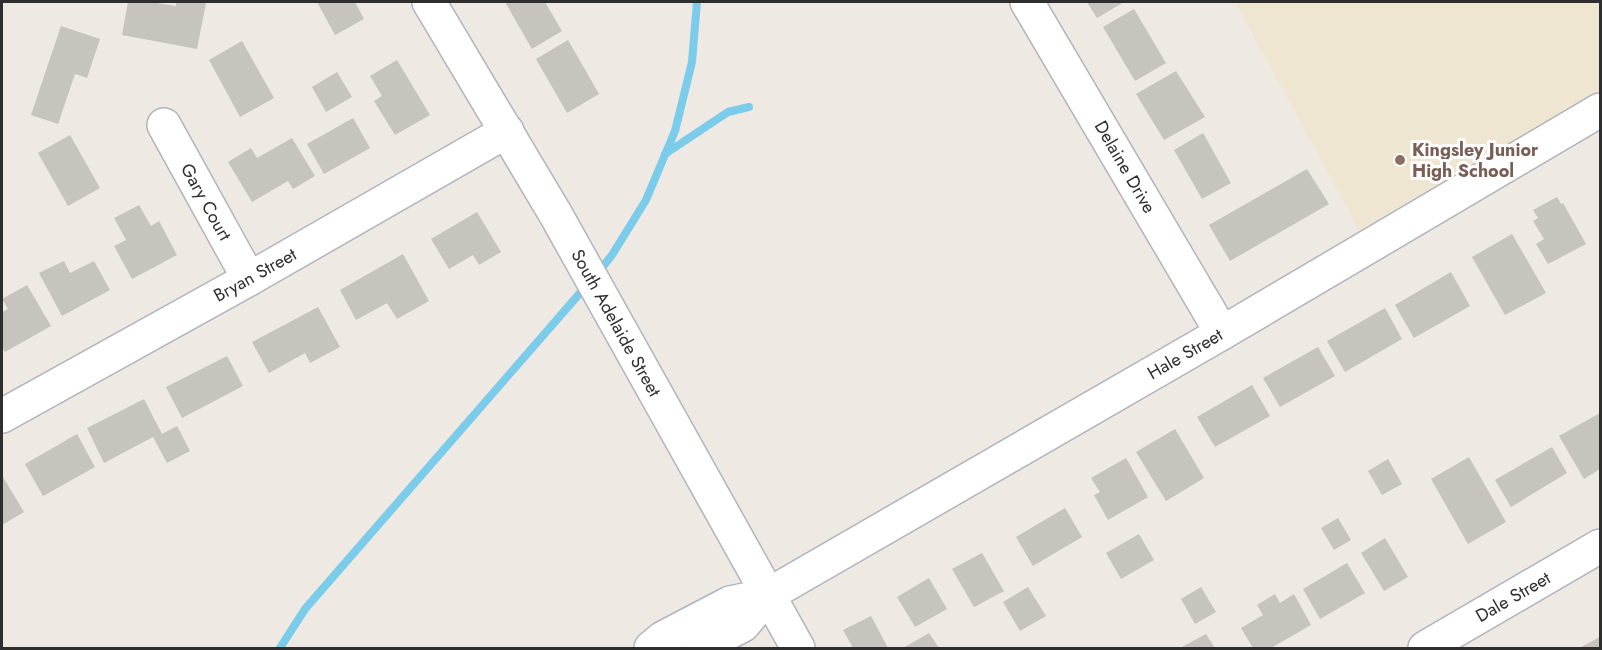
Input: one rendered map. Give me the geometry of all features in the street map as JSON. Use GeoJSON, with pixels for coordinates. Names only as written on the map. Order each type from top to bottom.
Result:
{"type":"FeatureCollection","features":[{"type":"Feature","properties":{"kind":"street","name":"South Adelaide Street"},"geometry":{"type":"LineString","coordinates":[[429,2],[507,131],[593,281],[798,648]]}},
{"type":"Feature","properties":{"kind":"street","name":"Delaine Drive"},"geometry":{"type":"LineString","coordinates":[[1027,2],[1222,333]]}},
{"type":"Feature","properties":{"kind":"street","name":"Hale Street"},"geometry":{"type":"LineString","coordinates":[[768,595],[1222,333],[1600,110]]}},
{"type":"Feature","properties":{"kind":"street","name":"Gary Court"},"geometry":{"type":"LineString","coordinates":[[164,124],[249,279]]}},
{"type":"Feature","properties":{"kind":"street","name":"Bryan Street"},"geometry":{"type":"LineString","coordinates":[[2,416],[249,279],[507,131]]}},
{"type":"Feature","properties":{"kind":"street","name":"Dale Street"},"geometry":{"type":"LineString","coordinates":[[1425,648],[1600,546]]}},
{"type":"Feature","properties":{"kind":"street"},"geometry":{"type":"LineString","coordinates":[[651,648],[663,638],[730,603],[768,595]]}},
{"type":"Feature","properties":{"kind":"street"},"geometry":{"type":"LineString","coordinates":[[699,648],[743,625],[768,595]]}},
{"type":"Feature","properties":{"kind":"shaded area","name":"Kingsley Junior High School"},"geometry":{"type":"Polygon","coordinates":[[[1235,2],[1600,2],[1600,90],[1359,230],[1235,2]]]}},
{"type":"Feature","properties":{"kind":"building"},"geometry":{"type":"Polygon","coordinates":[[[128,2],[151,2],[176,6],[176,2],[206,3],[197,49],[122,35],[128,2]]]}},
{"type":"Feature","properties":{"kind":"building"},"geometry":{"type":"Polygon","coordinates":[[[317,2],[355,2],[364,19],[335,35],[317,2]]]}},
{"type":"Feature","properties":{"kind":"building"},"geometry":{"type":"Polygon","coordinates":[[[505,2],[545,2],[562,31],[532,49],[505,2]]]}},
{"type":"Feature","properties":{"kind":"building"},"geometry":{"type":"Polygon","coordinates":[[[1087,2],[1124,2],[1097,18],[1087,2]]]}},
{"type":"Feature","properties":{"kind":"building"},"geometry":{"type":"Polygon","coordinates":[[[1134,9],[1166,63],[1135,81],[1103,27],[1134,9]]]}},
{"type":"Feature","properties":{"kind":"building"},"geometry":{"type":"Polygon","coordinates":[[[61,26],[100,39],[87,78],[75,74],[58,124],[31,115],[61,26]]]}},
{"type":"Feature","properties":{"kind":"building"},"geometry":{"type":"Polygon","coordinates":[[[568,40],[599,94],[567,113],[536,59],[568,40]]]}},
{"type":"Feature","properties":{"kind":"building"},"geometry":{"type":"Polygon","coordinates":[[[242,41],[274,98],[240,117],[209,60],[242,41]]]}},
{"type":"Feature","properties":{"kind":"building"},"geometry":{"type":"Polygon","coordinates":[[[397,60],[430,115],[395,135],[374,101],[382,96],[370,76],[397,60]]]}},
{"type":"Feature","properties":{"kind":"building"},"geometry":{"type":"Polygon","coordinates":[[[1176,71],[1205,117],[1164,140],[1136,94],[1176,71]]]}},
{"type":"Feature","properties":{"kind":"building"},"geometry":{"type":"Polygon","coordinates":[[[337,72],[352,97],[326,112],[312,87],[337,72]]]}},
{"type":"Feature","properties":{"kind":"building"},"geometry":{"type":"Polygon","coordinates":[[[353,118],[370,148],[324,174],[307,144],[353,118]]]}},
{"type":"Feature","properties":{"kind":"building"},"geometry":{"type":"Polygon","coordinates":[[[1203,133],[1231,183],[1202,199],[1174,150],[1203,133]]]}},
{"type":"Feature","properties":{"kind":"building"},"geometry":{"type":"Polygon","coordinates":[[[70,135],[100,188],[68,206],[38,153],[70,135]]]}},
{"type":"Feature","properties":{"kind":"building"},"geometry":{"type":"Polygon","coordinates":[[[292,138],[315,176],[293,189],[288,181],[252,202],[228,162],[251,148],[257,158],[292,138]]]}},
{"type":"Feature","properties":{"kind":"building"},"geometry":{"type":"Polygon","coordinates":[[[1307,169],[1329,204],[1230,261],[1209,225],[1307,169]]]}},
{"type":"Feature","properties":{"kind":"building"},"geometry":{"type":"Polygon","coordinates":[[[1557,197],[1561,204],[1563,203],[1586,244],[1548,264],[1536,244],[1544,239],[1533,221],[1538,218],[1533,210],[1557,197]]]}},
{"type":"Feature","properties":{"kind":"building"},"geometry":{"type":"Polygon","coordinates":[[[139,205],[151,226],[159,221],[177,255],[132,279],[114,246],[126,240],[114,218],[139,205]]]}},
{"type":"Feature","properties":{"kind":"building"},"geometry":{"type":"Polygon","coordinates":[[[477,212],[501,252],[479,265],[473,255],[449,269],[431,239],[477,212]]]}},
{"type":"Feature","properties":{"kind":"building"},"geometry":{"type":"Polygon","coordinates":[[[1512,234],[1546,293],[1505,315],[1472,257],[1512,234]]]}},
{"type":"Feature","properties":{"kind":"building"},"geometry":{"type":"Polygon","coordinates":[[[403,254],[429,301],[397,319],[387,303],[356,320],[340,290],[403,254]]]}},
{"type":"Feature","properties":{"kind":"building"},"geometry":{"type":"Polygon","coordinates":[[[64,261],[70,273],[94,261],[110,290],[62,316],[39,273],[64,261]]]}},
{"type":"Feature","properties":{"kind":"building"},"geometry":{"type":"Polygon","coordinates":[[[1451,272],[1470,306],[1414,338],[1395,305],[1451,272]]]}},
{"type":"Feature","properties":{"kind":"building"},"geometry":{"type":"Polygon","coordinates":[[[27,285],[51,326],[5,352],[2,347],[2,312],[8,309],[2,299],[27,285]]]}},
{"type":"Feature","properties":{"kind":"building"},"geometry":{"type":"Polygon","coordinates":[[[318,307],[340,347],[310,363],[305,353],[269,373],[252,342],[318,307]]]}},
{"type":"Feature","properties":{"kind":"building"},"geometry":{"type":"Polygon","coordinates":[[[1385,308],[1402,339],[1345,372],[1327,341],[1385,308]]]}},
{"type":"Feature","properties":{"kind":"building"},"geometry":{"type":"Polygon","coordinates":[[[1318,347],[1335,376],[1280,407],[1263,378],[1318,347]]]}},
{"type":"Feature","properties":{"kind":"building"},"geometry":{"type":"Polygon","coordinates":[[[227,356],[243,386],[182,418],[166,387],[227,356]]]}},
{"type":"Feature","properties":{"kind":"building"},"geometry":{"type":"Polygon","coordinates":[[[1252,385],[1270,416],[1215,447],[1197,417],[1252,385]]]}},
{"type":"Feature","properties":{"kind":"building"},"geometry":{"type":"Polygon","coordinates":[[[144,399],[162,434],[177,426],[190,451],[167,463],[153,437],[104,463],[87,428],[144,399]]]}},
{"type":"Feature","properties":{"kind":"building"},"geometry":{"type":"Polygon","coordinates":[[[1600,413],[1600,469],[1584,479],[1559,436],[1600,413]]]}},
{"type":"Feature","properties":{"kind":"building"},"geometry":{"type":"Polygon","coordinates":[[[1175,429],[1204,478],[1166,501],[1136,452],[1175,429]]]}},
{"type":"Feature","properties":{"kind":"building"},"geometry":{"type":"Polygon","coordinates":[[[77,434],[95,467],[43,496],[25,464],[77,434]]]}},
{"type":"Feature","properties":{"kind":"building"},"geometry":{"type":"Polygon","coordinates":[[[1552,447],[1567,473],[1511,507],[1495,480],[1552,447]]]}},
{"type":"Feature","properties":{"kind":"building"},"geometry":{"type":"Polygon","coordinates":[[[1469,457],[1506,522],[1468,544],[1431,479],[1469,457]]]}},
{"type":"Feature","properties":{"kind":"building"},"geometry":{"type":"Polygon","coordinates":[[[1126,458],[1148,497],[1108,520],[1094,495],[1100,492],[1091,478],[1126,458]]]}},
{"type":"Feature","properties":{"kind":"building"},"geometry":{"type":"Polygon","coordinates":[[[1388,459],[1402,484],[1382,495],[1368,471],[1388,459]]]}},
{"type":"Feature","properties":{"kind":"building"},"geometry":{"type":"Polygon","coordinates":[[[2,478],[24,512],[2,525],[2,478]]]}},
{"type":"Feature","properties":{"kind":"building"},"geometry":{"type":"Polygon","coordinates":[[[1065,508],[1082,537],[1033,566],[1016,537],[1065,508]]]}},
{"type":"Feature","properties":{"kind":"building"},"geometry":{"type":"Polygon","coordinates":[[[1338,518],[1351,540],[1334,550],[1321,528],[1338,518]]]}},
{"type":"Feature","properties":{"kind":"building"},"geometry":{"type":"Polygon","coordinates":[[[1139,534],[1154,560],[1121,579],[1106,553],[1139,534]]]}},
{"type":"Feature","properties":{"kind":"building"},"geometry":{"type":"Polygon","coordinates":[[[1385,538],[1408,577],[1384,591],[1361,553],[1385,538]]]}},
{"type":"Feature","properties":{"kind":"building"},"geometry":{"type":"Polygon","coordinates":[[[982,553],[1004,591],[974,607],[952,569],[982,553]]]}},
{"type":"Feature","properties":{"kind":"building"},"geometry":{"type":"Polygon","coordinates":[[[1347,563],[1365,593],[1320,619],[1303,589],[1347,563]]]}},
{"type":"Feature","properties":{"kind":"building"},"geometry":{"type":"Polygon","coordinates":[[[929,578],[947,609],[915,627],[897,597],[929,578]]]}},
{"type":"Feature","properties":{"kind":"building"},"geometry":{"type":"Polygon","coordinates":[[[1028,587],[1046,616],[1020,631],[1003,602],[1028,587]]]}},
{"type":"Feature","properties":{"kind":"building"},"geometry":{"type":"Polygon","coordinates":[[[1201,587],[1216,612],[1195,624],[1181,599],[1201,587]]]}},
{"type":"Feature","properties":{"kind":"building"},"geometry":{"type":"Polygon","coordinates":[[[1275,594],[1280,603],[1294,594],[1311,625],[1271,648],[1253,648],[1241,628],[1263,615],[1257,605],[1275,594]]]}},
{"type":"Feature","properties":{"kind":"building"},"geometry":{"type":"Polygon","coordinates":[[[871,616],[888,648],[853,648],[843,630],[871,616]]]}},
{"type":"Feature","properties":{"kind":"building"},"geometry":{"type":"Polygon","coordinates":[[[929,633],[939,648],[903,648],[929,633]]]}},
{"type":"Feature","properties":{"kind":"building"},"geometry":{"type":"Polygon","coordinates":[[[1206,634],[1215,648],[1180,648],[1206,634]]]}},
{"type":"Feature","properties":{"kind":"building"},"geometry":{"type":"Polygon","coordinates":[[[1600,637],[1600,648],[1579,648],[1600,637]]]}},
{"type":"Feature","properties":{"kind":"waterway"},"geometry":{"type":"LineString","coordinates":[[597,274],[612,255],[646,200],[675,131],[692,62],[697,2]]}},
{"type":"Feature","properties":{"kind":"waterway"},"geometry":{"type":"LineString","coordinates":[[665,154],[728,112],[749,107]]}},
{"type":"Feature","properties":{"kind":"waterway"},"geometry":{"type":"LineString","coordinates":[[280,648],[305,609],[587,285]]}},
{"type":"Feature","properties":{"kind":"place","name":"Kingsley Junior High School"},"geometry":{"type":"Point","coordinates":[1400,160]}}]}
